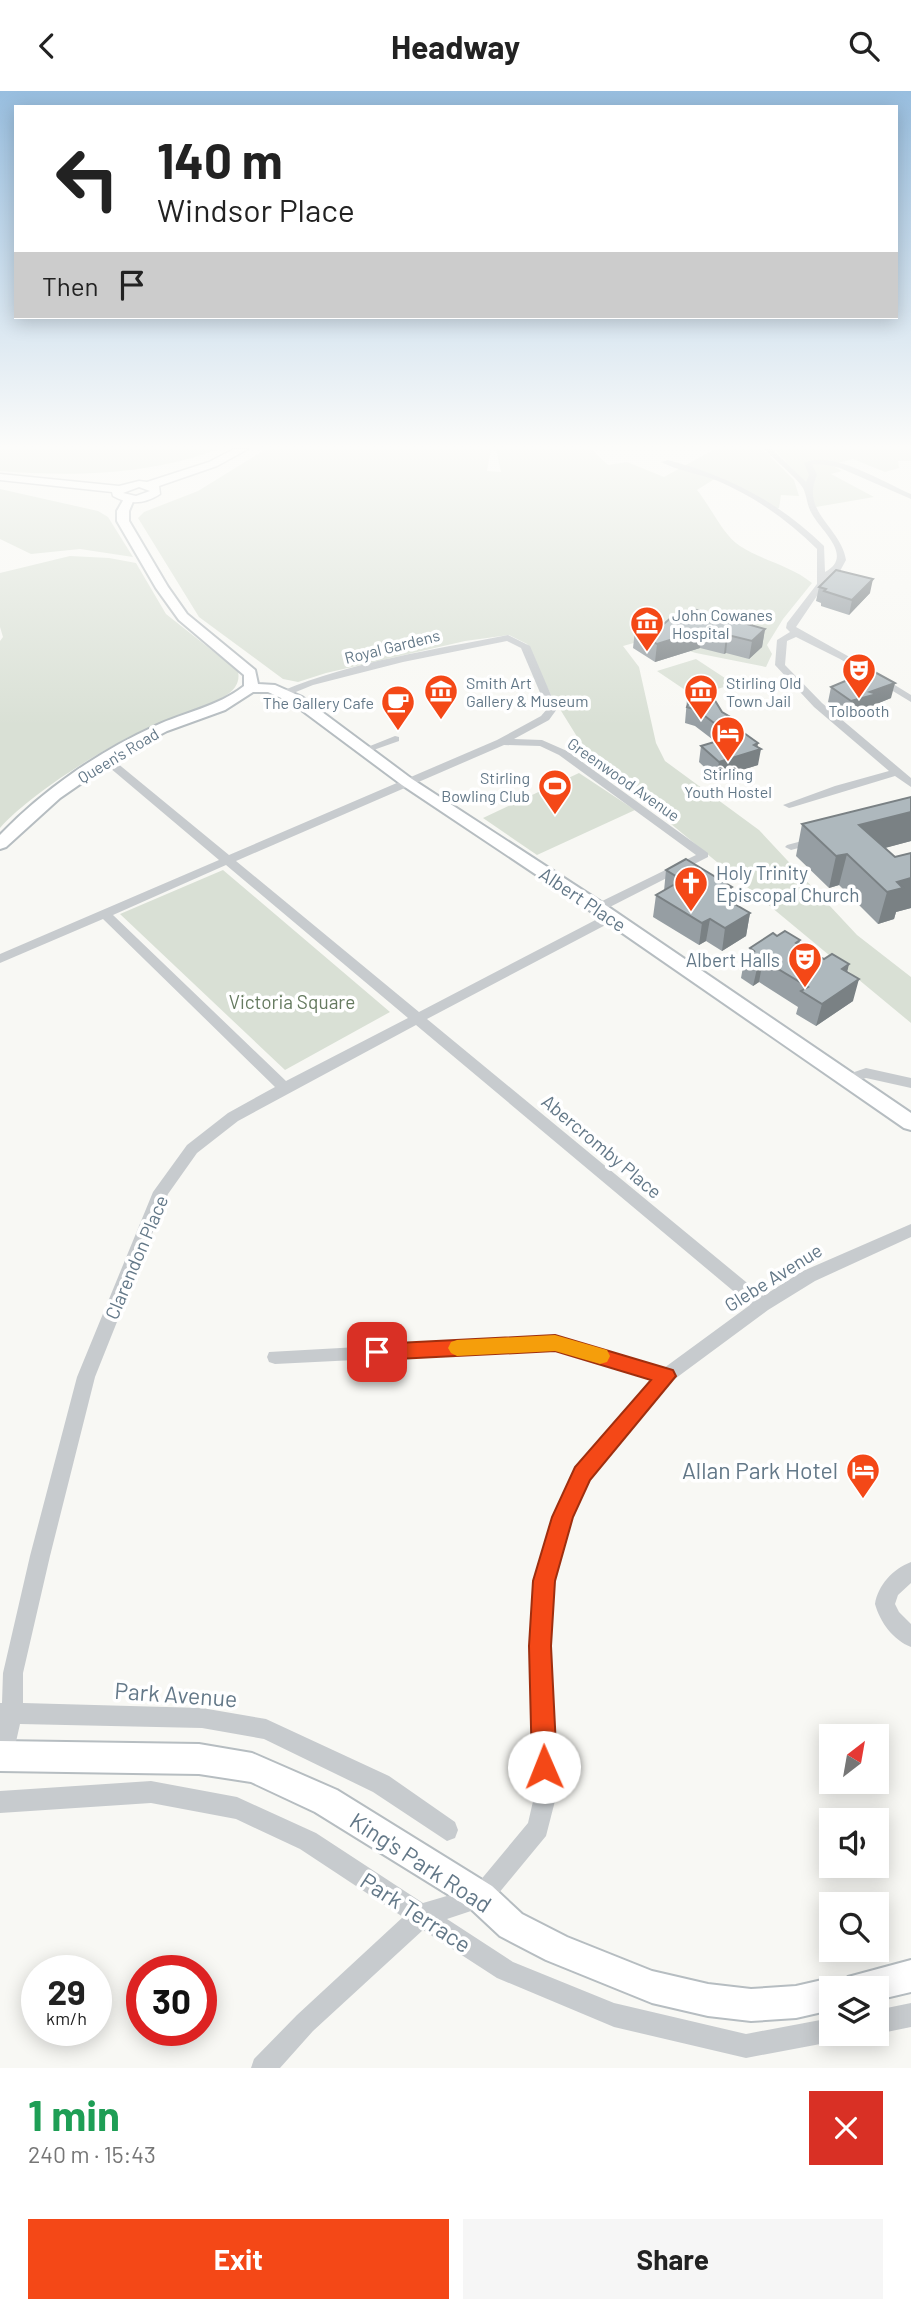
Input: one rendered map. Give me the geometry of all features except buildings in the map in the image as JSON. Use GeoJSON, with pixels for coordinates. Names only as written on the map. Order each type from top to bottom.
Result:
{"type":"FeatureCollection","features":[{"type":"Feature","properties":{"kind":"street"},"geometry":{"type":"LineString","coordinates":[[135,541],[162,588],[196,629],[250,673],[253,679],[250,688]]}},
{"type":"Feature","properties":{"kind":"street"},"geometry":{"type":"LineString","coordinates":[[815,541],[823,555],[819,572],[821,578],[816,593],[791,628],[911,699]]}},
{"type":"Feature","properties":{"kind":"street"},"geometry":{"type":"LineString","coordinates":[[821,578],[836,572],[842,562],[842,553],[834,541]]}},
{"type":"Feature","properties":{"kind":"street"},"geometry":{"type":"LineString","coordinates":[[796,633],[782,641],[780,664],[784,671],[911,784]]}},
{"type":"Feature","properties":{"kind":"street","name":"Royal Gardens"},"geometry":{"type":"LineString","coordinates":[[286,694],[310,683],[402,659],[508,638],[525,646],[552,709],[545,717],[501,742]]}},
{"type":"Feature","properties":{"kind":"street"},"geometry":{"type":"LineString","coordinates":[[863,681],[874,676]]}},
{"type":"Feature","properties":{"kind":"street","name":"Albert Place"},"geometry":{"type":"LineString","coordinates":[[250,688],[270,688],[286,694],[407,782],[605,912],[911,1123]]}},
{"type":"Feature","properties":{"kind":"street","name":"Queen's Road"},"geometry":{"type":"LineString","coordinates":[[0,844],[65,787],[107,760],[161,729],[234,700],[250,688]]}},
{"type":"Feature","properties":{"kind":"street"},"geometry":{"type":"LineString","coordinates":[[814,699],[827,694]]}},
{"type":"Feature","properties":{"kind":"street"},"geometry":{"type":"LineString","coordinates":[[365,750],[395,739]]}},
{"type":"Feature","properties":{"kind":"street"},"geometry":{"type":"LineString","coordinates":[[0,959],[501,742]]}},
{"type":"Feature","properties":{"kind":"street","name":"Greenwood Avenue"},"geometry":{"type":"LineString","coordinates":[[501,742],[542,743],[563,753],[704,855]]}},
{"type":"Feature","properties":{"kind":"street"},"geometry":{"type":"LineString","coordinates":[[107,760],[418,1017]]}},
{"type":"Feature","properties":{"kind":"street"},"geometry":{"type":"LineString","coordinates":[[789,806],[839,788],[898,772]]}},
{"type":"Feature","properties":{"kind":"street"},"geometry":{"type":"LineString","coordinates":[[791,846],[831,836]]}},
{"type":"Feature","properties":{"kind":"street","name":"Clarendon Place"},"geometry":{"type":"LineString","coordinates":[[2,1757],[13,1673],[86,1377],[161,1192],[192,1149],[233,1117],[418,1017],[704,855]]}},
{"type":"Feature","properties":{"kind":"street"},"geometry":{"type":"LineString","coordinates":[[105,914],[285,1088]]}},
{"type":"Feature","properties":{"kind":"street","name":"Abercromby Place"},"geometry":{"type":"LineString","coordinates":[[418,1017],[762,1305]]}},
{"type":"Feature","properties":{"kind":"street"},"geometry":{"type":"LineString","coordinates":[[848,1079],[866,1073],[911,1083]]}},
{"type":"Feature","properties":{"kind":"street","name":"Glebe Avenue"},"geometry":{"type":"LineString","coordinates":[[481,1897],[538,1828],[545,1797],[540,1646],[544,1581],[562,1517],[583,1474],[666,1376],[762,1305],[809,1276],[911,1230]]}},
{"type":"Feature","properties":{"kind":"street"},"geometry":{"type":"LineString","coordinates":[[275,1357],[555,1343],[666,1376]]}},
{"type":"Feature","properties":{"kind":"street"},"geometry":{"type":"LineString","coordinates":[[911,1571],[892,1585],[886,1593],[884,1605],[890,1619],[911,1637]]}},
{"type":"Feature","properties":{"kind":"street","name":"Park Avenue"},"geometry":{"type":"LineString","coordinates":[[6,1713],[202,1718],[266,1729],[381,1784],[447,1830]]}},
{"type":"Feature","properties":{"kind":"street","name":"King's Park Road"},"geometry":{"type":"LineString","coordinates":[[2,1757],[199,1759],[252,1768],[326,1801],[481,1897],[511,1925],[557,1949],[652,1987],[708,2000],[751,2005],[796,2002],[819,1997]]}},
{"type":"Feature","properties":{"kind":"street","name":"Park Terrace"},"geometry":{"type":"LineString","coordinates":[[0,1802],[151,1792],[237,1808],[308,1841],[505,1970],[614,2015],[746,2046],[819,2032]]}},
{"type":"Feature","properties":{"kind":"street"},"geometry":{"type":"LineString","coordinates":[[264,2068],[305,2023],[422,1915],[481,1897]]}},
{"type":"Feature","properties":{"kind":"street"},"geometry":{"type":"LineString","coordinates":[[889,1981],[911,1976]]}},
{"type":"Feature","properties":{"kind":"street"},"geometry":{"type":"LineString","coordinates":[[889,2020],[911,2015]]}},
{"type":"Feature","properties":{"kind":"green space"},"geometry":{"type":"Polygon","coordinates":[[[5,541],[123,541],[133,557],[80,549],[31,554],[5,541]]]}},
{"type":"Feature","properties":{"kind":"green space"},"geometry":{"type":"Polygon","coordinates":[[[152,541],[734,541],[804,577],[812,583],[783,619],[767,645],[772,654],[766,667],[696,653],[648,639],[623,646],[639,667],[656,743],[665,761],[759,830],[857,935],[911,977],[911,1023],[589,756],[550,693],[527,644],[509,635],[465,641],[298,682],[283,679],[199,617],[152,541]]]}},
{"type":"Feature","properties":{"kind":"green space"},"geometry":{"type":"Polygon","coordinates":[[[70,556],[109,558],[136,563],[166,614],[238,671],[238,681],[228,694],[220,699],[148,728],[90,759],[30,800],[0,828],[0,641],[3,637],[0,627],[0,573],[70,556]]]}},
{"type":"Feature","properties":{"kind":"green space"},"geometry":{"type":"Polygon","coordinates":[[[696,659],[734,684],[694,696],[657,671],[696,659]]]}},
{"type":"Feature","properties":{"kind":"green space"},"geometry":{"type":"Polygon","coordinates":[[[579,773],[635,810],[537,855],[483,818],[579,773]]]}},
{"type":"Feature","properties":{"kind":"green space","name":"Victoria Square"},"geometry":{"type":"Polygon","coordinates":[[[223,870],[390,1012],[285,1070],[120,914],[223,870]]]}},
{"type":"Feature","properties":{"kind":"slow traffic"},"geometry":{"type":"LineString","coordinates":[[457,1348],[555,1343],[600,1356]]}},
{"type":"Feature","properties":{"kind":"place","name":"John Cowanes Hospital"},"geometry":{"type":"Point","coordinates":[647,653]}},
{"type":"Feature","properties":{"kind":"place","name":"Tolbooth"},"geometry":{"type":"Point","coordinates":[859,700]}},
{"type":"Feature","properties":{"kind":"place","name":"Smith Art Gallery & Museum"},"geometry":{"type":"Point","coordinates":[441,721]}},
{"type":"Feature","properties":{"kind":"place","name":"Stirling Old Town Jail"},"geometry":{"type":"Point","coordinates":[701,721]}},
{"type":"Feature","properties":{"kind":"place","name":"The Gallery Cafe"},"geometry":{"type":"Point","coordinates":[398,732]}},
{"type":"Feature","properties":{"kind":"place","name":"Stirling Youth Hostel"},"geometry":{"type":"Point","coordinates":[728,763]}},
{"type":"Feature","properties":{"kind":"place","name":"Stirling Bowling Club"},"geometry":{"type":"Point","coordinates":[555,816]}},
{"type":"Feature","properties":{"kind":"place","name":"Holy Trinity Episcopal Church"},"geometry":{"type":"Point","coordinates":[691,913]}},
{"type":"Feature","properties":{"kind":"place","name":"Albert Halls"},"geometry":{"type":"Point","coordinates":[805,989]}},
{"type":"Feature","properties":{"kind":"place","name":"Allan Park Hotel"},"geometry":{"type":"Point","coordinates":[863,1500]}},
{"type":"Feature","properties":{"kind":"route"},"geometry":{"type":"LineString","coordinates":[[377,1352],[555,1343],[666,1376],[583,1474],[562,1517],[544,1581],[540,1646],[544,1767]]}}]}
